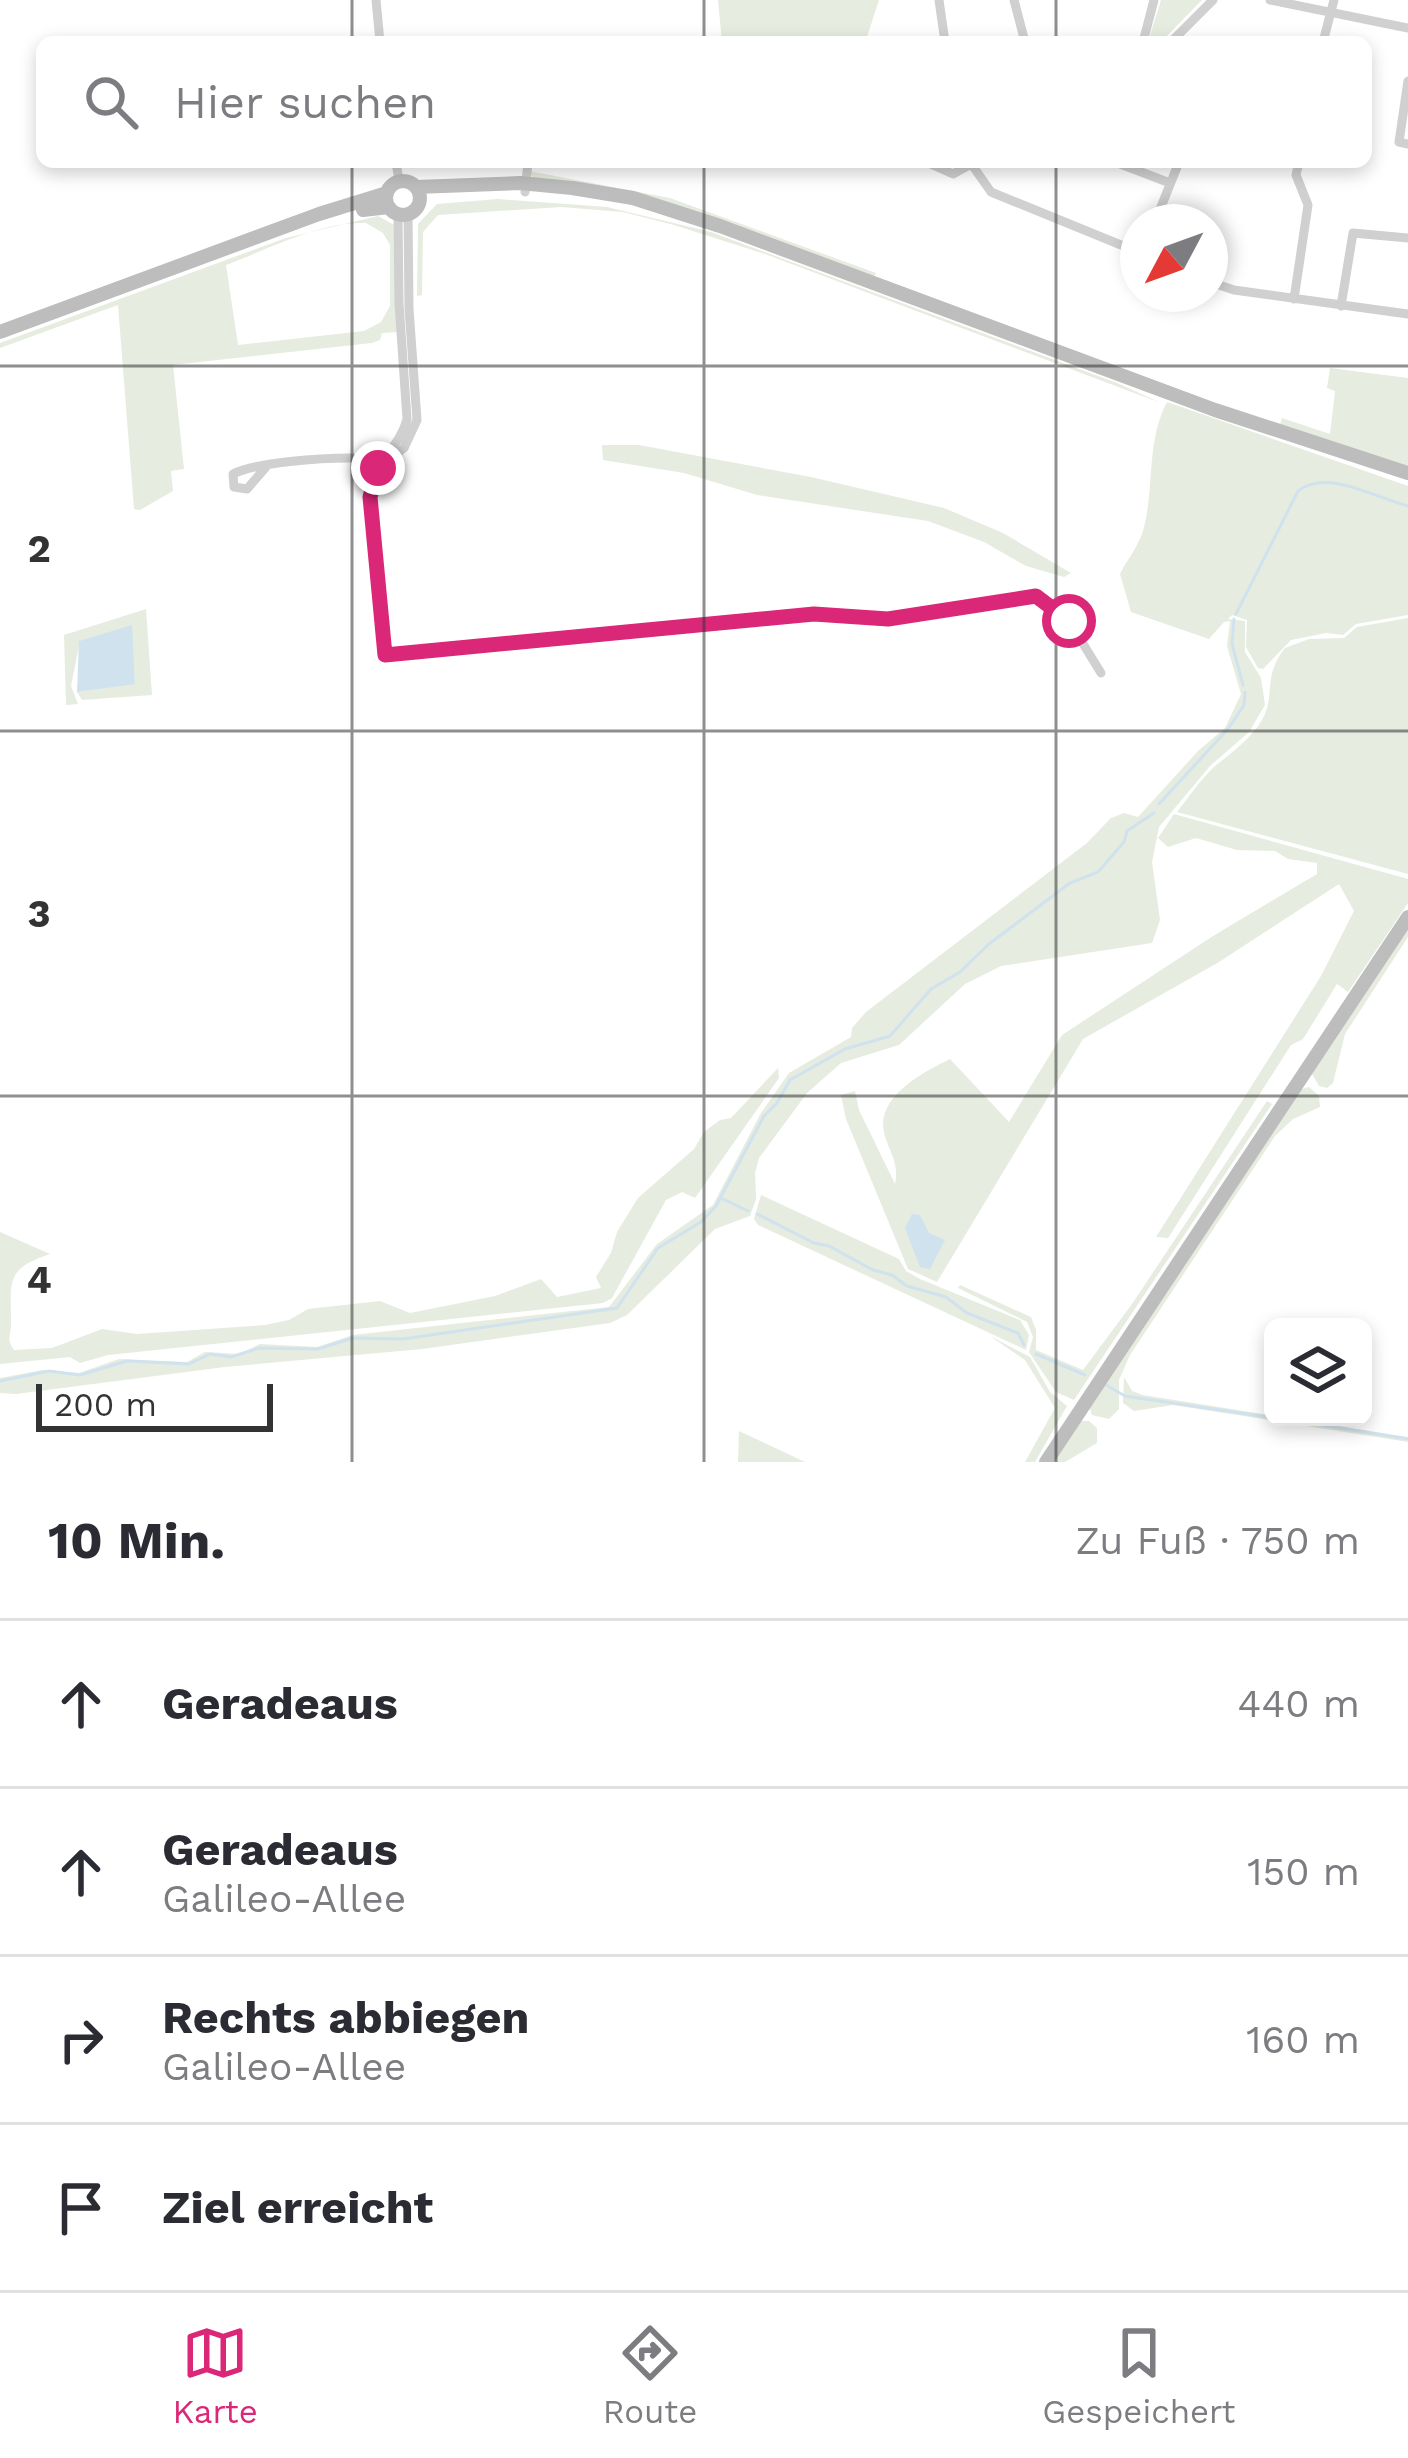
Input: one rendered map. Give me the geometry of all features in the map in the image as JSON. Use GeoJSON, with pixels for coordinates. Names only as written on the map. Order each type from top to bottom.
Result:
{"type":"FeatureCollection","features":[{"type":"Feature","properties":{"kind":"street"},"geometry":{"type":"LineString","coordinates":[[376,0],[379,36]]}},
{"type":"Feature","properties":{"kind":"street"},"geometry":{"type":"LineString","coordinates":[[939,0],[944,36]]}},
{"type":"Feature","properties":{"kind":"street"},"geometry":{"type":"LineString","coordinates":[[1013,0],[1022,36]]}},
{"type":"Feature","properties":{"kind":"street"},"geometry":{"type":"LineString","coordinates":[[1145,36],[1154,0]]}},
{"type":"Feature","properties":{"kind":"street"},"geometry":{"type":"LineString","coordinates":[[1177,36],[1213,0]]}},
{"type":"Feature","properties":{"kind":"street"},"geometry":{"type":"LineString","coordinates":[[1270,0],[1408,28]]}},
{"type":"Feature","properties":{"kind":"street"},"geometry":{"type":"LineString","coordinates":[[1324,36],[1334,0]]}},
{"type":"Feature","properties":{"kind":"street"},"geometry":{"type":"LineString","coordinates":[[1399,142],[1408,81]]}},
{"type":"Feature","properties":{"kind":"street"},"geometry":{"type":"LineString","coordinates":[[397,168],[395,207],[407,419],[378,468],[370,497],[385,655],[814,614],[888,619],[1036,596],[1069,621],[1101,673]]}},
{"type":"Feature","properties":{"kind":"street"},"geometry":{"type":"LineString","coordinates":[[525,188],[527,168]]}},
{"type":"Feature","properties":{"kind":"street"},"geometry":{"type":"LineString","coordinates":[[974,168],[991,192],[1120,245]]}},
{"type":"Feature","properties":{"kind":"street"},"geometry":{"type":"LineString","coordinates":[[1131,168],[1170,183]]}},
{"type":"Feature","properties":{"kind":"street"},"geometry":{"type":"LineString","coordinates":[[1162,204],[1176,168]]}},
{"type":"Feature","properties":{"kind":"street"},"geometry":{"type":"LineString","coordinates":[[1294,299],[1308,205],[1297,168]]}},
{"type":"Feature","properties":{"kind":"street"},"geometry":{"type":"LineString","coordinates":[[400,182],[418,194]]}},
{"type":"Feature","properties":{"kind":"street"},"geometry":{"type":"LineString","coordinates":[[0,332],[282,230],[395,207],[418,194],[525,188],[660,208],[808,257],[1215,410],[1408,473]]}},
{"type":"Feature","properties":{"kind":"street"},"geometry":{"type":"LineString","coordinates":[[1341,306],[1353,233],[1408,238]]}},
{"type":"Feature","properties":{"kind":"street"},"geometry":{"type":"LineString","coordinates":[[1228,288],[1408,314]]}},
{"type":"Feature","properties":{"kind":"street"},"geometry":{"type":"LineString","coordinates":[[266,467],[356,458],[378,468]]}},
{"type":"Feature","properties":{"kind":"street"},"geometry":{"type":"LineString","coordinates":[[1046,1462],[1408,917]]}},
{"type":"Feature","properties":{"kind":"shaded area"},"geometry":{"type":"Polygon","coordinates":[[[718,0],[879,0],[867,36],[721,36],[718,0]]]}},
{"type":"Feature","properties":{"kind":"shaded area"},"geometry":{"type":"Polygon","coordinates":[[[1161,0],[1202,0],[1167,36],[1150,36],[1161,0]]]}},
{"type":"Feature","properties":{"kind":"shaded area"},"geometry":{"type":"Polygon","coordinates":[[[529,171],[670,198],[876,273],[874,277],[733,225],[534,180],[529,171]]]}},
{"type":"Feature","properties":{"kind":"shaded area"},"geometry":{"type":"Polygon","coordinates":[[[498,199],[607,207],[711,232],[1161,403],[765,254],[623,212],[561,207],[438,215],[423,232],[422,295],[417,296],[418,224],[437,204],[498,199]]]}},
{"type":"Feature","properties":{"kind":"shaded area"},"geometry":{"type":"Polygon","coordinates":[[[378,216],[396,226],[399,332],[382,333],[372,343],[173,365],[184,469],[171,471],[173,491],[140,510],[134,509],[118,305],[0,348],[0,343],[309,233],[226,265],[238,345],[364,331],[381,322],[390,306],[390,245],[383,233],[366,223],[342,225],[378,216]]]}},
{"type":"Feature","properties":{"kind":"shaded area"},"geometry":{"type":"Polygon","coordinates":[[[1330,368],[1408,378],[1408,471],[1279,428],[1282,418],[1330,434],[1335,391],[1327,388],[1330,368]]]}},
{"type":"Feature","properties":{"kind":"shaded area"},"geometry":{"type":"Polygon","coordinates":[[[1167,402],[1408,486],[1408,615],[1356,624],[1343,635],[1326,633],[1291,640],[1263,669],[1246,647],[1247,620],[1232,615],[1228,619],[1245,621],[1245,652],[1261,678],[1265,705],[1249,732],[1210,766],[1159,827],[1152,862],[1160,920],[1152,943],[1001,966],[965,984],[899,1045],[841,1063],[807,1093],[759,1158],[750,1216],[715,1229],[627,1315],[610,1323],[422,1349],[0,1393],[0,1378],[43,1370],[79,1373],[119,1359],[187,1362],[205,1352],[239,1354],[260,1344],[317,1347],[353,1335],[609,1307],[657,1244],[713,1205],[761,1113],[789,1073],[851,1037],[852,1028],[866,1012],[1087,843],[1111,818],[1124,813],[1138,817],[1225,728],[1241,694],[1227,646],[1230,621],[1209,639],[1131,612],[1120,574],[1143,530],[1156,431],[1167,402]]]}},
{"type":"Feature","properties":{"kind":"shaded area"},"geometry":{"type":"Polygon","coordinates":[[[602,445],[639,445],[944,508],[1003,533],[1071,573],[1064,577],[1026,566],[984,542],[928,521],[757,495],[684,473],[603,460],[602,445]]]}},
{"type":"Feature","properties":{"kind":"shaded area"},"geometry":{"type":"Polygon","coordinates":[[[146,609],[152,695],[82,700],[77,692],[135,683],[131,626],[80,641],[71,686],[78,704],[66,705],[64,635],[146,609]]]}},
{"type":"Feature","properties":{"kind":"shaded area"},"geometry":{"type":"Polygon","coordinates":[[[1408,618],[1408,874],[1177,812],[1209,772],[1262,720],[1271,677],[1285,648],[1309,639],[1344,638],[1357,627],[1408,618]]]}},
{"type":"Feature","properties":{"kind":"shaded area"},"geometry":{"type":"Polygon","coordinates":[[[1174,814],[1408,879],[1408,903],[1348,992],[1337,984],[1303,1039],[1291,1045],[1168,1238],[1156,1237],[1321,976],[1354,911],[1339,884],[1219,962],[1083,1039],[937,1282],[908,1269],[846,1119],[841,1095],[855,1091],[859,1110],[895,1184],[895,1165],[883,1122],[893,1099],[914,1079],[950,1059],[1009,1122],[1062,1035],[1317,874],[1317,863],[1288,859],[1275,851],[1237,850],[1196,838],[1168,847],[1158,838],[1174,814]]]}},
{"type":"Feature","properties":{"kind":"shaded area"},"geometry":{"type":"Polygon","coordinates":[[[1408,925],[1408,937],[1345,1034],[1333,1083],[1327,1088],[1319,1086],[1312,1074],[1315,1065],[1408,925]]]}},
{"type":"Feature","properties":{"kind":"shaded area"},"geometry":{"type":"Polygon","coordinates":[[[778,1068],[779,1078],[695,1198],[682,1192],[666,1200],[612,1298],[603,1303],[108,1355],[80,1363],[70,1357],[0,1364],[0,1232],[50,1254],[25,1265],[14,1278],[10,1343],[14,1350],[52,1348],[102,1329],[137,1334],[265,1325],[289,1320],[308,1309],[380,1301],[410,1313],[495,1296],[541,1279],[557,1297],[601,1288],[596,1277],[638,1198],[694,1149],[704,1132],[731,1118],[778,1068]]]}},
{"type":"Feature","properties":{"kind":"shaded area"},"geometry":{"type":"Polygon","coordinates":[[[1309,1087],[1319,1096],[1320,1107],[1293,1119],[1275,1136],[1130,1355],[1119,1380],[1119,1409],[1109,1419],[1092,1415],[1089,1406],[1298,1090],[1309,1087]]]}},
{"type":"Feature","properties":{"kind":"shaded area"},"geometry":{"type":"Polygon","coordinates":[[[1267,1101],[1272,1104],[1074,1400],[1056,1392],[1029,1352],[1033,1337],[1027,1322],[958,1288],[1031,1317],[1036,1350],[1083,1370],[1267,1101]]]}},
{"type":"Feature","properties":{"kind":"shaded area"},"geometry":{"type":"Polygon","coordinates":[[[761,1195],[899,1259],[906,1271],[920,1279],[1020,1320],[1029,1335],[1026,1350],[758,1225],[754,1219],[761,1195]]]}},
{"type":"Feature","properties":{"kind":"shaded area"},"geometry":{"type":"Polygon","coordinates":[[[990,1336],[1030,1357],[1050,1392],[1067,1406],[1035,1462],[1025,1462],[1055,1408],[1025,1360],[990,1336]]]}},
{"type":"Feature","properties":{"kind":"shaded area"},"geometry":{"type":"Polygon","coordinates":[[[1124,1377],[1132,1391],[1143,1395],[1264,1414],[1264,1419],[1173,1405],[1134,1411],[1123,1403],[1124,1377]]]}},
{"type":"Feature","properties":{"kind":"shaded area"},"geometry":{"type":"Polygon","coordinates":[[[1078,1421],[1089,1421],[1097,1428],[1097,1443],[1065,1462],[1050,1462],[1078,1421]]]}},
{"type":"Feature","properties":{"kind":"shaded area"},"geometry":{"type":"Polygon","coordinates":[[[1306,1426],[1339,1426],[1408,1437],[1408,1442],[1306,1426]]]}},
{"type":"Feature","properties":{"kind":"shaded area"},"geometry":{"type":"Polygon","coordinates":[[[739,1431],[805,1462],[738,1462],[739,1431]]]}},
{"type":"Feature","properties":{"kind":"water"},"geometry":{"type":"Polygon","coordinates":[[[132,625],[135,684],[77,692],[79,641],[132,625]]]}},
{"type":"Feature","properties":{"kind":"water"},"geometry":{"type":"Polygon","coordinates":[[[912,1214],[920,1215],[929,1233],[945,1240],[930,1269],[920,1267],[905,1228],[912,1214]]]}},
{"type":"Feature","properties":{"kind":"waterway"},"geometry":{"type":"LineString","coordinates":[[1236,614],[1298,491],[1310,485],[1337,484],[1408,506]]}},
{"type":"Feature","properties":{"kind":"waterway"},"geometry":{"type":"LineString","coordinates":[[1234,619],[1232,644],[1243,685]]}},
{"type":"Feature","properties":{"kind":"waterway"},"geometry":{"type":"LineString","coordinates":[[1159,804],[1228,729],[1244,705],[1245,692]]}},
{"type":"Feature","properties":{"kind":"waterway"},"geometry":{"type":"LineString","coordinates":[[0,1381],[49,1371],[80,1375],[127,1361],[189,1364],[210,1354],[231,1357],[259,1348],[318,1349],[353,1338],[403,1339],[617,1308],[658,1248],[701,1222],[716,1206],[764,1116],[790,1080],[845,1049],[890,1036],[931,989],[960,972],[1070,883],[1098,872],[1124,842],[1127,831],[1154,813]]}},
{"type":"Feature","properties":{"kind":"waterway"},"geometry":{"type":"LineString","coordinates":[[723,1199],[748,1211]]}},
{"type":"Feature","properties":{"kind":"waterway"},"geometry":{"type":"LineString","coordinates":[[757,1214],[907,1286],[946,1297],[967,1313],[1018,1333],[1024,1345]]}},
{"type":"Feature","properties":{"kind":"waterway"},"geometry":{"type":"LineString","coordinates":[[1036,1354],[1085,1375]]}},
{"type":"Feature","properties":{"kind":"waterway"},"geometry":{"type":"LineString","coordinates":[[1106,1385],[1125,1396],[1264,1416]]}},
{"type":"Feature","properties":{"kind":"waterway"},"geometry":{"type":"LineString","coordinates":[[1328,1426],[1408,1439]]}},
{"type":"Feature","properties":{"kind":"route"},"geometry":{"type":"LineString","coordinates":[[378,468],[370,497],[385,655],[814,614],[888,619],[1036,596],[1069,621]]}}]}
